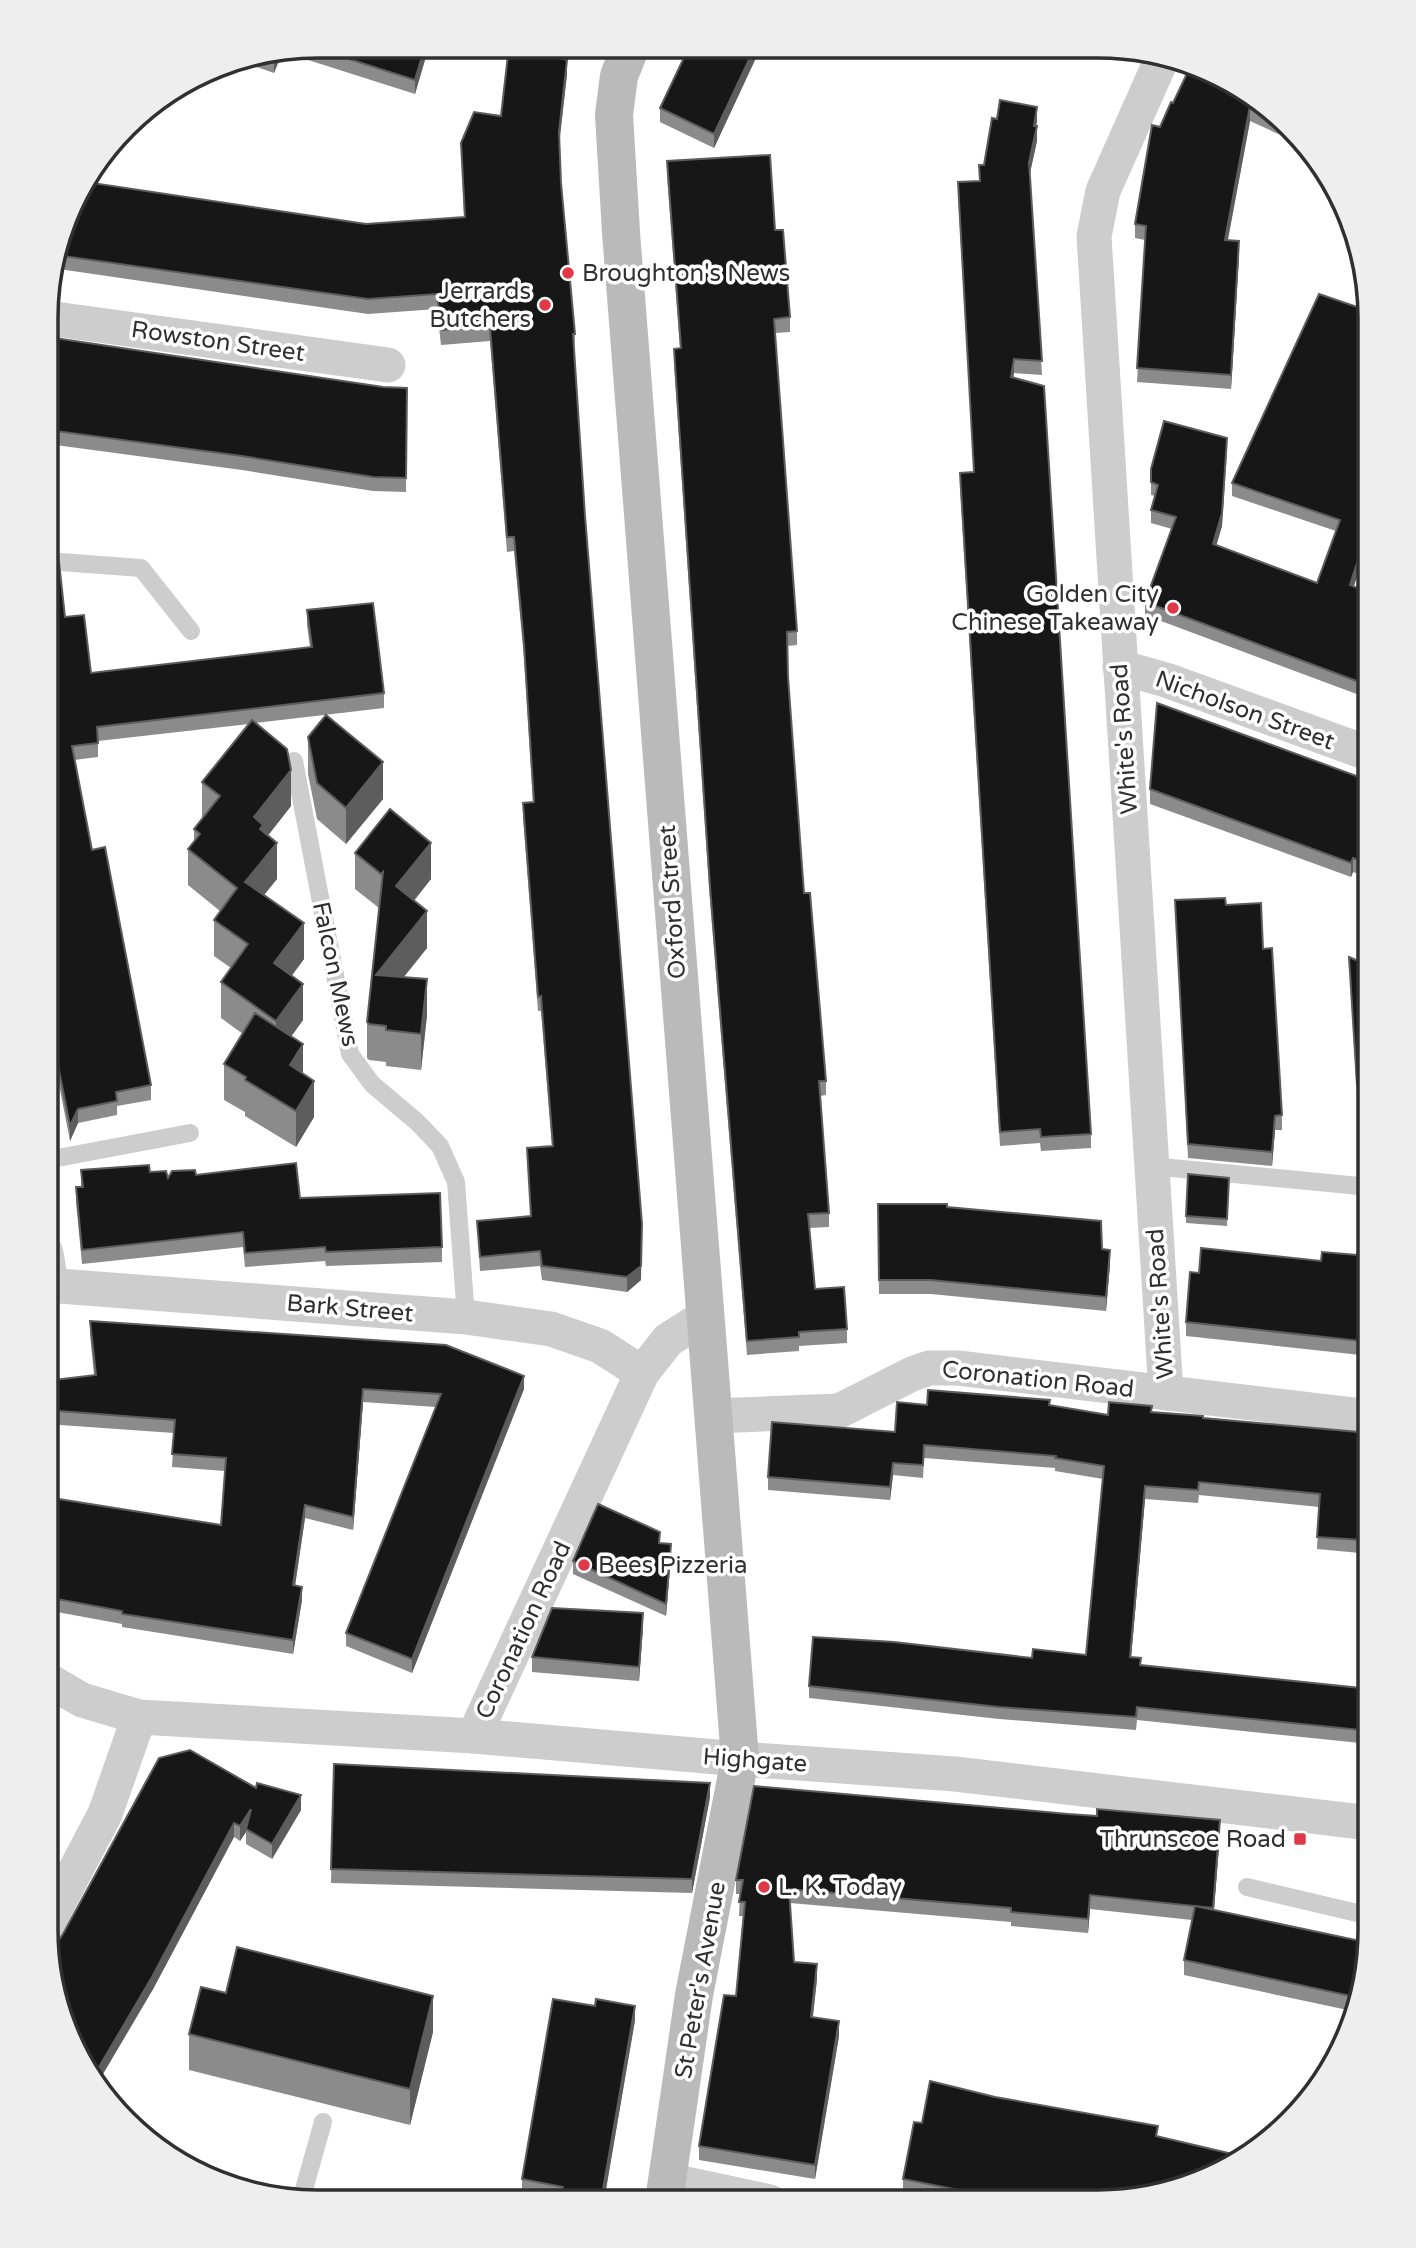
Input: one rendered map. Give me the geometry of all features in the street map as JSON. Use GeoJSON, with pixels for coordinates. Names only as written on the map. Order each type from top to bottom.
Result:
{"type":"FeatureCollection","features":[{"type":"Feature","properties":{"kind":"street","name":"Oxford Street"},"geometry":{"type":"LineString","coordinates":[[626,58],[619,76],[614,115],[619,206],[740,1759]]}},
{"type":"Feature","properties":{"kind":"street","name":"White's Road"},"geometry":{"type":"LineString","coordinates":[[1159,65],[1102,191],[1094,236],[1166,1393]]}},
{"type":"Feature","properties":{"kind":"street","name":"Rowston Street"},"geometry":{"type":"LineString","coordinates":[[58,319],[388,365]]}},
{"type":"Feature","properties":{"kind":"street","name":"Nicholson Street"},"geometry":{"type":"LineString","coordinates":[[1120,667],[1166,680],[1358,750]]}},
{"type":"Feature","properties":{"kind":"street","name":"Bark Street"},"geometry":{"type":"LineString","coordinates":[[58,1275],[466,1317],[551,1329],[600,1346],[642,1373]]}},
{"type":"Feature","properties":{"kind":"street","name":"Coronation Road"},"geometry":{"type":"LineString","coordinates":[[474,1736],[642,1373],[668,1340],[704,1317]]}},
{"type":"Feature","properties":{"kind":"street","name":"Coronation Road"},"geometry":{"type":"LineString","coordinates":[[713,1416],[839,1411],[929,1368],[958,1368],[1358,1416]]}},
{"type":"Feature","properties":{"kind":"street","name":"Highgate"},"geometry":{"type":"LineString","coordinates":[[58,1686],[82,1700],[139,1717],[474,1736],[955,1774],[1358,1822]]}},
{"type":"Feature","properties":{"kind":"street"},"geometry":{"type":"LineString","coordinates":[[58,1903],[105,1814],[139,1717]]}},
{"type":"Feature","properties":{"kind":"street","name":"St Peter's Avenue"},"geometry":{"type":"LineString","coordinates":[[666,2190],[694,1995],[740,1759]]}},
{"type":"Feature","properties":{"kind":"lane"},"geometry":{"type":"LineString","coordinates":[[58,562],[141,568],[191,631]]}},
{"type":"Feature","properties":{"kind":"lane","name":"Falcon Mews"},"geometry":{"type":"LineString","coordinates":[[293,761],[350,1054],[372,1084],[417,1122],[440,1146],[456,1182],[466,1317]]}},
{"type":"Feature","properties":{"kind":"lane"},"geometry":{"type":"LineString","coordinates":[[58,1158],[190,1133]]}},
{"type":"Feature","properties":{"kind":"lane"},"geometry":{"type":"LineString","coordinates":[[1151,1166],[1358,1186]]}},
{"type":"Feature","properties":{"kind":"lane"},"geometry":{"type":"LineString","coordinates":[[1247,1887],[1358,1913]]}},
{"type":"Feature","properties":{"kind":"lane"},"geometry":{"type":"LineString","coordinates":[[304,2190],[323,2122]]}},
{"type":"Feature","properties":{"kind":"building"},"geometry":{"type":"Polygon","coordinates":[[[346,58],[421,58],[415,80],[346,58]]]}},
{"type":"Feature","properties":{"kind":"building"},"geometry":{"type":"Polygon","coordinates":[[[508,58],[567,60],[559,132],[561,183],[575,334],[585,516],[642,1224],[641,1266],[627,1277],[542,1266],[540,1251],[480,1257],[477,1221],[531,1216],[527,1148],[553,1146],[523,803],[534,802],[524,644],[514,537],[507,537],[490,327],[441,330],[437,294],[368,299],[66,256],[78,218],[96,183],[366,224],[465,217],[461,143],[474,112],[501,116],[508,58]]]}},
{"type":"Feature","properties":{"kind":"building"},"geometry":{"type":"Polygon","coordinates":[[[684,58],[750,58],[714,134],[660,108],[684,58]]]}},
{"type":"Feature","properties":{"kind":"building"},"geometry":{"type":"Polygon","coordinates":[[[1187,74],[1213,85],[1250,107],[1225,240],[1239,241],[1231,375],[1137,368],[1146,226],[1135,224],[1152,125],[1160,127],[1171,102],[1173,103],[1187,74]]]}},
{"type":"Feature","properties":{"kind":"building"},"geometry":{"type":"Polygon","coordinates":[[[1000,100],[1037,107],[1034,126],[1037,126],[1029,162],[1042,361],[1014,359],[1011,377],[1044,386],[1091,1134],[1041,1137],[1040,1129],[1000,1132],[960,473],[974,472],[958,182],[980,181],[979,165],[984,165],[992,118],[997,119],[1000,100]]]}},
{"type":"Feature","properties":{"kind":"building"},"geometry":{"type":"Polygon","coordinates":[[[770,155],[775,230],[783,230],[790,317],[774,319],[797,631],[787,632],[788,677],[804,893],[810,893],[826,1081],[819,1081],[829,1213],[808,1214],[815,1289],[844,1287],[847,1329],[799,1332],[799,1337],[747,1341],[710,887],[674,349],[681,348],[667,161],[770,155]]]}},
{"type":"Feature","properties":{"kind":"building"},"geometry":{"type":"Polygon","coordinates":[[[1319,294],[1358,307],[1358,560],[1350,585],[1358,588],[1358,682],[1145,602],[1176,517],[1151,510],[1158,485],[1151,482],[1151,469],[1164,421],[1227,438],[1222,513],[1213,544],[1317,583],[1340,520],[1232,483],[1319,294]]]}},
{"type":"Feature","properties":{"kind":"building"},"geometry":{"type":"Polygon","coordinates":[[[58,338],[383,387],[407,388],[406,478],[373,477],[58,431],[58,338]]]}},
{"type":"Feature","properties":{"kind":"building"},"geometry":{"type":"Polygon","coordinates":[[[58,562],[65,617],[84,615],[91,673],[312,647],[307,610],[373,603],[384,693],[97,727],[98,743],[72,746],[92,850],[105,847],[151,1085],[116,1092],[117,1101],[78,1109],[70,1126],[58,1065],[58,562]]]}},
{"type":"Feature","properties":{"kind":"building"},"geometry":{"type":"Polygon","coordinates":[[[1157,703],[1358,777],[1358,860],[1353,858],[1351,863],[1150,789],[1157,703]]]}},
{"type":"Feature","properties":{"kind":"building"},"geometry":{"type":"Polygon","coordinates":[[[326,715],[383,762],[346,808],[317,783],[308,737],[326,715]]]}},
{"type":"Feature","properties":{"kind":"building"},"geometry":{"type":"Polygon","coordinates":[[[252,720],[287,749],[291,770],[254,817],[263,825],[260,829],[277,843],[245,882],[304,923],[274,963],[303,984],[276,1021],[221,982],[248,944],[214,920],[237,888],[188,849],[200,834],[194,829],[220,796],[202,782],[252,720]]]}},
{"type":"Feature","properties":{"kind":"building"},"geometry":{"type":"Polygon","coordinates":[[[390,809],[431,843],[396,886],[427,911],[376,975],[427,979],[421,1034],[386,1030],[386,1026],[367,1022],[383,872],[381,874],[355,853],[390,809]]]}},
{"type":"Feature","properties":{"kind":"building"},"geometry":{"type":"Polygon","coordinates":[[[1225,898],[1226,905],[1261,903],[1263,949],[1272,948],[1282,1115],[1275,1116],[1272,1152],[1188,1144],[1175,900],[1225,898]]]}},
{"type":"Feature","properties":{"kind":"building"},"geometry":{"type":"Polygon","coordinates":[[[1349,957],[1358,961],[1357,1084],[1349,957]]]}},
{"type":"Feature","properties":{"kind":"building"},"geometry":{"type":"Polygon","coordinates":[[[255,1013],[303,1044],[290,1065],[314,1081],[296,1111],[224,1064],[255,1013]]]}},
{"type":"Feature","properties":{"kind":"building"},"geometry":{"type":"Polygon","coordinates":[[[296,1163],[300,1198],[440,1193],[442,1247],[326,1252],[325,1247],[245,1253],[243,1232],[82,1250],[76,1187],[83,1187],[81,1170],[149,1165],[150,1172],[166,1171],[168,1178],[172,1171],[195,1170],[196,1175],[296,1163]]]}},
{"type":"Feature","properties":{"kind":"building"},"geometry":{"type":"Polygon","coordinates":[[[1188,1174],[1229,1178],[1227,1219],[1186,1216],[1188,1174]]]}},
{"type":"Feature","properties":{"kind":"building"},"geometry":{"type":"Polygon","coordinates":[[[878,1204],[947,1204],[947,1207],[1101,1221],[1102,1249],[1110,1250],[1106,1297],[931,1280],[879,1280],[878,1204]]]}},
{"type":"Feature","properties":{"kind":"building"},"geometry":{"type":"Polygon","coordinates":[[[1201,1248],[1321,1261],[1322,1252],[1357,1255],[1358,1250],[1358,1341],[1186,1322],[1190,1272],[1199,1273],[1201,1248]]]}},
{"type":"Feature","properties":{"kind":"building"},"geometry":{"type":"Polygon","coordinates":[[[90,1321],[446,1345],[524,1376],[412,1659],[346,1633],[441,1394],[363,1389],[353,1517],[305,1505],[293,1585],[302,1587],[293,1640],[122,1614],[122,1611],[58,1599],[58,1499],[221,1525],[226,1458],[172,1454],[175,1420],[58,1411],[58,1380],[96,1375],[90,1321]]]}},
{"type":"Feature","properties":{"kind":"building"},"geometry":{"type":"Polygon","coordinates":[[[928,1390],[1050,1400],[1049,1405],[1108,1415],[1109,1402],[1152,1406],[1151,1412],[1358,1432],[1358,1540],[1317,1537],[1320,1494],[1199,1482],[1198,1490],[1145,1486],[1130,1657],[1141,1658],[1140,1665],[1358,1688],[1358,1730],[1137,1707],[1136,1717],[999,1707],[809,1686],[813,1637],[894,1642],[1032,1658],[1033,1649],[1086,1655],[1104,1466],[1055,1458],[1056,1456],[924,1445],[923,1465],[893,1463],[890,1487],[768,1477],[772,1422],[895,1432],[897,1402],[927,1405],[928,1390]]]}},
{"type":"Feature","properties":{"kind":"building"},"geometry":{"type":"Polygon","coordinates":[[[598,1504],[660,1532],[659,1543],[671,1544],[666,1604],[573,1561],[598,1504]]]}},
{"type":"Feature","properties":{"kind":"building"},"geometry":{"type":"Polygon","coordinates":[[[552,1608],[643,1613],[639,1667],[532,1657],[552,1608]]]}},
{"type":"Feature","properties":{"kind":"building"},"geometry":{"type":"Polygon","coordinates":[[[190,1750],[256,1788],[257,1783],[301,1795],[272,1844],[246,1829],[251,1809],[240,1826],[234,1823],[152,1977],[98,2069],[72,2014],[63,1981],[58,1942],[159,1758],[190,1750]]]}},
{"type":"Feature","properties":{"kind":"building"},"geometry":{"type":"Polygon","coordinates":[[[334,1764],[710,1783],[692,1879],[331,1869],[334,1764]]]}},
{"type":"Feature","properties":{"kind":"building"},"geometry":{"type":"Polygon","coordinates":[[[754,1786],[1068,1814],[1097,1816],[1097,1809],[1220,1820],[1213,1908],[1090,1895],[1088,1919],[1011,1912],[1011,1908],[789,1889],[794,1962],[817,1964],[811,2017],[839,2021],[815,2165],[699,2146],[724,1995],[736,1996],[745,1902],[739,1902],[743,1880],[736,1880],[754,1786]]]}},
{"type":"Feature","properties":{"kind":"building"},"geometry":{"type":"Polygon","coordinates":[[[1195,1906],[1358,1940],[1349,1996],[1184,1960],[1195,1906]]]}},
{"type":"Feature","properties":{"kind":"building"},"geometry":{"type":"Polygon","coordinates":[[[237,1947],[433,1996],[410,2089],[189,2034],[201,1987],[226,1993],[237,1947]]]}},
{"type":"Feature","properties":{"kind":"building"},"geometry":{"type":"Polygon","coordinates":[[[553,1999],[595,2006],[596,1999],[635,2006],[603,2190],[563,2190],[563,2187],[522,2179],[553,1999]]]}},
{"type":"Feature","properties":{"kind":"building"},"geometry":{"type":"Polygon","coordinates":[[[930,2081],[995,2097],[1158,2126],[1156,2136],[1230,2154],[1182,2176],[1132,2188],[958,2190],[903,2179],[914,2122],[922,2123],[930,2081]]]}},
{"type":"Feature","properties":{"kind":"place","name":"Broughton's News"},"geometry":{"type":"Point","coordinates":[568,273]}},
{"type":"Feature","properties":{"kind":"place","name":"Jerrards Butchers"},"geometry":{"type":"Point","coordinates":[545,305]}},
{"type":"Feature","properties":{"kind":"place","name":"Golden City Chinese Takeaway"},"geometry":{"type":"Point","coordinates":[1173,608]}},
{"type":"Feature","properties":{"kind":"place","name":"Bees Pizzeria"},"geometry":{"type":"Point","coordinates":[584,1565]}},
{"type":"Feature","properties":{"kind":"place","name":"Thrunscoe Road"},"geometry":{"type":"Point","coordinates":[1300,1839]}},
{"type":"Feature","properties":{"kind":"place","name":"L. K. Today"},"geometry":{"type":"Point","coordinates":[764,1887]}}]}
